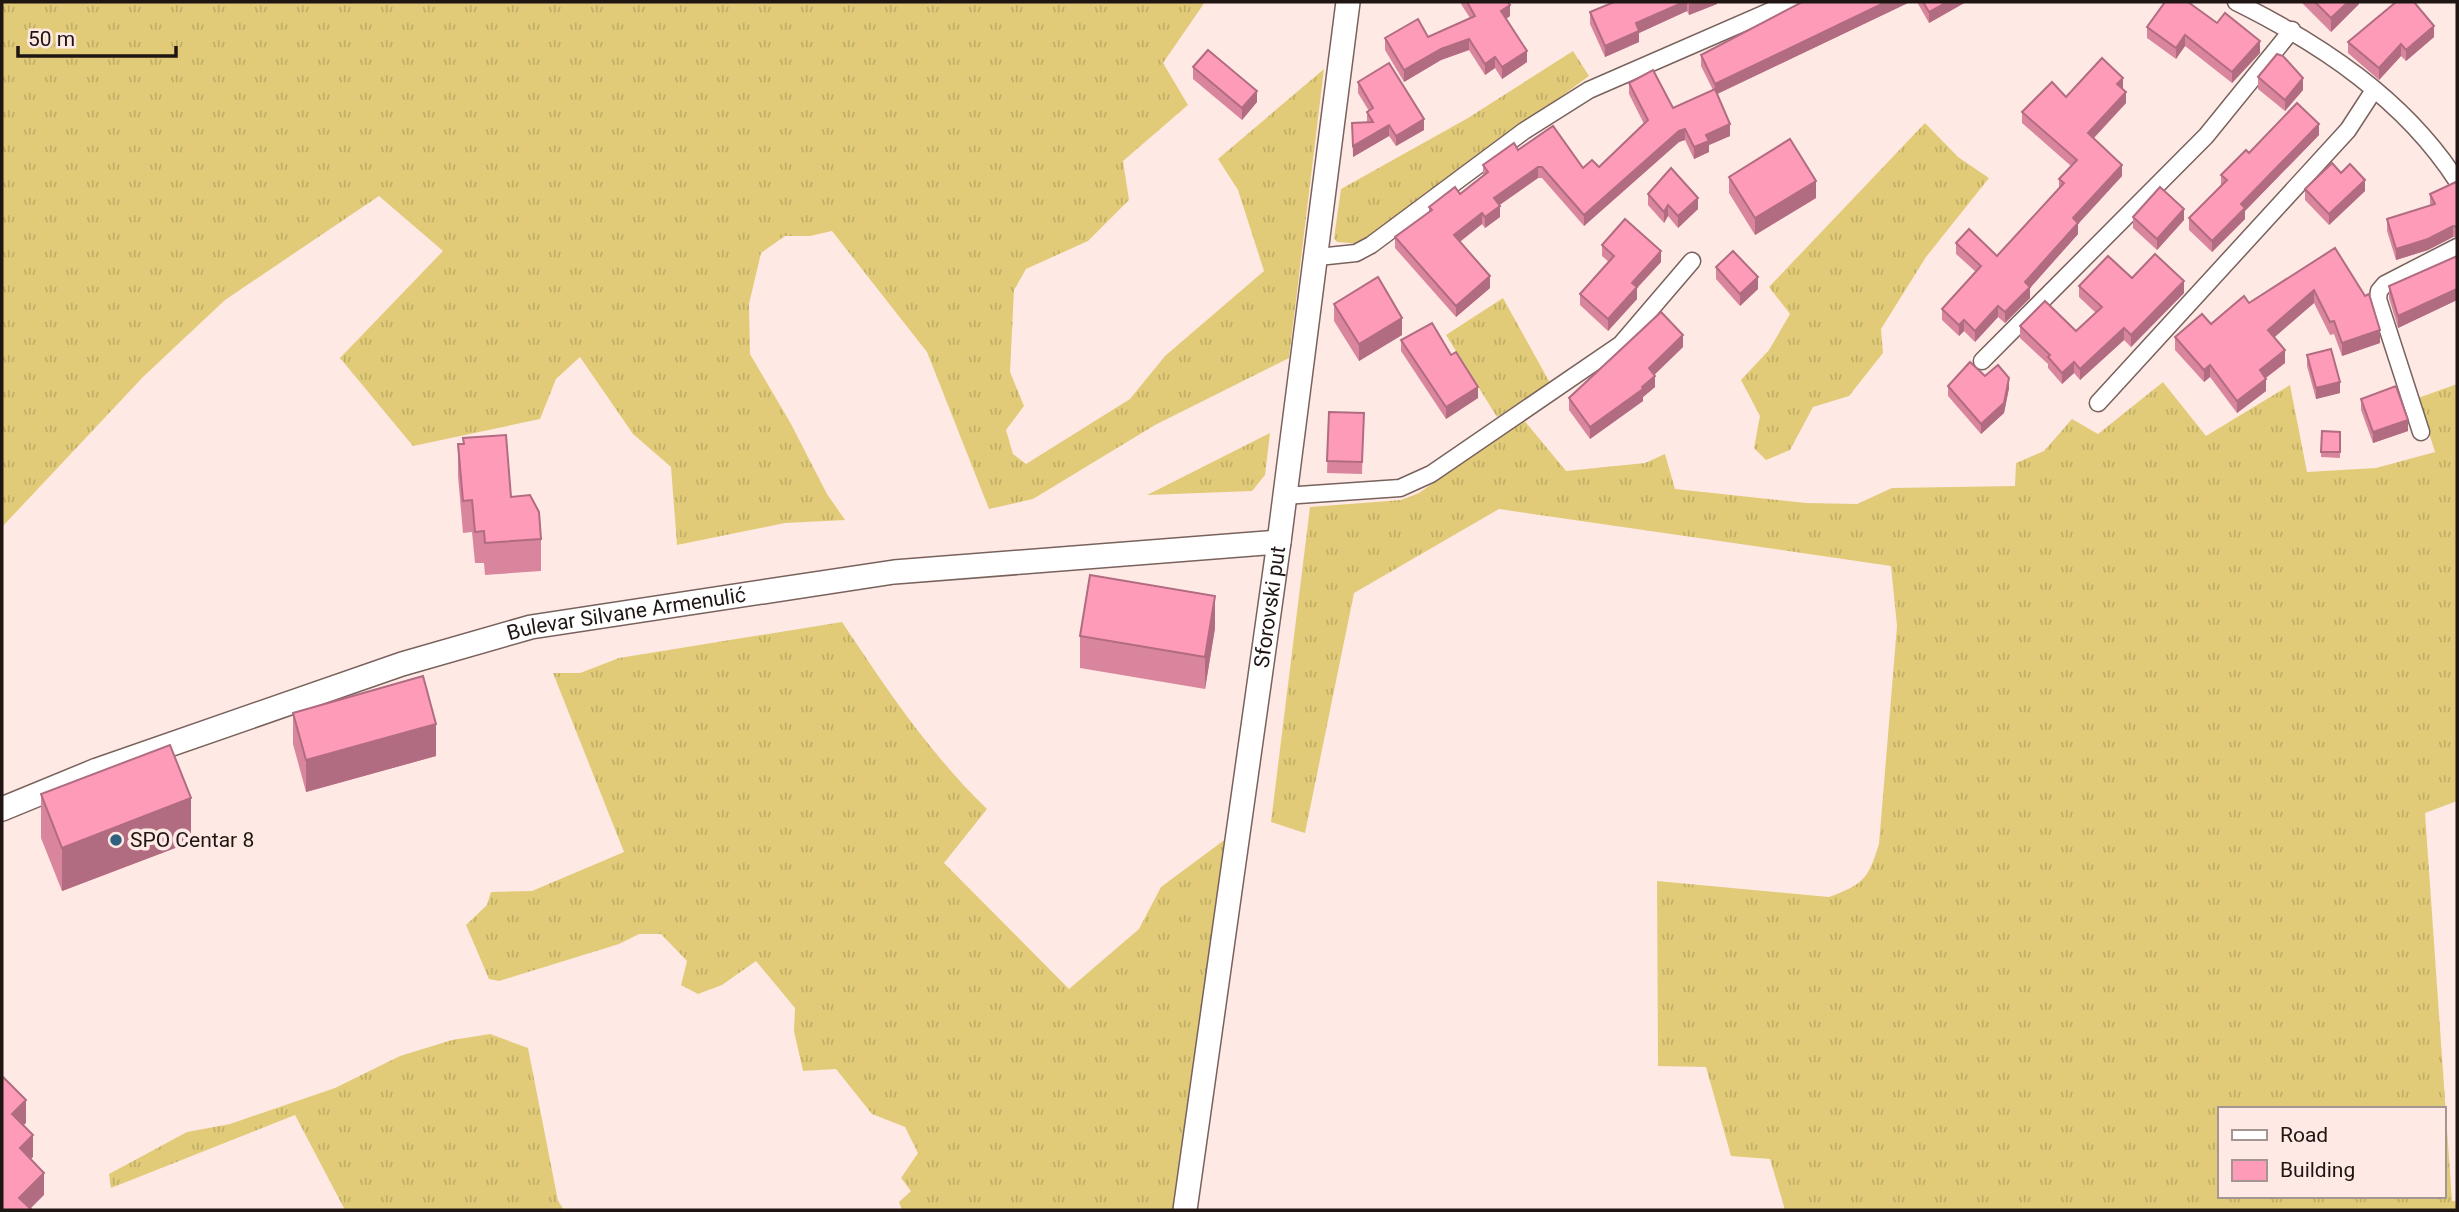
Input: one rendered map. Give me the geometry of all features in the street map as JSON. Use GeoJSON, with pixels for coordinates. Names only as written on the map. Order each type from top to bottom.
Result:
{"type":"FeatureCollection","features":[{"type":"Feature","properties":{"kind":"street","name":"Sforovski put"},"geometry":{"type":"LineString","coordinates":[[1185,1210],[1318,257],[1348,2]]}},
{"type":"Feature","properties":{"kind":"street"},"geometry":{"type":"LineString","coordinates":[[1318,257],[1356,253],[1371,245],[1524,131],[1589,90],[1791,2]]}},
{"type":"Feature","properties":{"kind":"street"},"geometry":{"type":"LineString","coordinates":[[2236,2],[2292,30],[2374,90],[2423,132],[2457,181]]}},
{"type":"Feature","properties":{"kind":"street"},"geometry":{"type":"LineString","coordinates":[[1982,361],[2206,136],[2292,30]]}},
{"type":"Feature","properties":{"kind":"street"},"geometry":{"type":"LineString","coordinates":[[2098,404],[2348,130],[2374,90]]}},
{"type":"Feature","properties":{"kind":"street"},"geometry":{"type":"LineString","coordinates":[[2421,432],[2378,299],[2379,292],[2385,284],[2457,247]]}},
{"type":"Feature","properties":{"kind":"street"},"geometry":{"type":"LineString","coordinates":[[1284,496],[1400,488],[1431,474],[1621,344],[1692,261]]}},
{"type":"Feature","properties":{"kind":"street","name":"Bulevar Silvane Armenulić"},"geometry":{"type":"LineString","coordinates":[[2,809],[97,770],[402,664],[530,627],[659,610],[894,572],[1279,542]]}},
{"type":"Feature","properties":{"kind":"green space"},"geometry":{"type":"Polygon","coordinates":[[[2,2],[1205,2],[1163,63],[1188,105],[1123,161],[1129,200],[1088,241],[1026,269],[1014,290],[1010,372],[1024,406],[1006,430],[1013,454],[1026,464],[1130,399],[1165,356],[1264,271],[1238,190],[1218,159],[1324,69],[1289,358],[1155,425],[1033,499],[989,509],[927,352],[832,231],[810,236],[785,236],[761,253],[749,304],[750,354],[791,424],[827,494],[845,520],[785,523],[677,545],[671,467],[633,434],[580,357],[556,379],[540,419],[413,446],[340,358],[443,251],[379,196],[225,300],[143,377],[2,527],[2,2]]]}},
{"type":"Feature","properties":{"kind":"green space"},"geometry":{"type":"Polygon","coordinates":[[[1573,51],[1589,76],[1360,244],[1337,242],[1334,238],[1341,189],[1468,118],[1573,51]]]}},
{"type":"Feature","properties":{"kind":"green space"},"geometry":{"type":"Polygon","coordinates":[[[1925,123],[1958,157],[1989,178],[1926,257],[1881,329],[1883,353],[1849,396],[1813,407],[1790,450],[1766,460],[1754,448],[1760,416],[1741,380],[1769,350],[1790,314],[1769,287],[1925,123]]]}},
{"type":"Feature","properties":{"kind":"green space"},"geometry":{"type":"Polygon","coordinates":[[[1503,298],[1550,383],[1497,417],[1446,335],[1503,298]]]}},
{"type":"Feature","properties":{"kind":"green space"},"geometry":{"type":"Polygon","coordinates":[[[2163,382],[2206,436],[2290,385],[2307,472],[2376,468],[2435,452],[2418,398],[2457,384],[2457,801],[2425,813],[2452,1201],[2457,1201],[2457,1210],[1785,1210],[1770,1159],[1731,1156],[1706,1067],[1658,1066],[1657,881],[1829,897],[1857,884],[1868,873],[1879,844],[1897,626],[1891,566],[1499,509],[1354,593],[1305,833],[1271,822],[1310,507],[1401,500],[1419,493],[1523,419],[1566,471],[1645,463],[1665,454],[1675,489],[1806,503],[1857,504],[1892,488],[2015,486],[2016,463],[2044,451],[2072,419],[2098,434],[2163,382]]]}},
{"type":"Feature","properties":{"kind":"green space"},"geometry":{"type":"Polygon","coordinates":[[[1270,433],[1265,475],[1252,491],[1147,495],[1270,433]]]}},
{"type":"Feature","properties":{"kind":"green space"},"geometry":{"type":"Polygon","coordinates":[[[842,622],[927,743],[987,809],[944,863],[1069,989],[1139,929],[1161,887],[1227,838],[1176,1210],[902,1210],[899,1202],[911,1191],[901,1178],[918,1153],[905,1127],[872,1114],[836,1069],[803,1071],[794,1031],[795,1008],[756,961],[722,985],[698,994],[681,985],[687,961],[661,934],[639,934],[619,944],[499,981],[489,979],[466,925],[487,905],[491,892],[532,891],[624,852],[553,673],[580,673],[619,658],[842,622]]]}},
{"type":"Feature","properties":{"kind":"green space"},"geometry":{"type":"Polygon","coordinates":[[[490,1034],[528,1048],[558,1201],[564,1210],[345,1210],[295,1115],[111,1188],[109,1174],[187,1132],[230,1124],[335,1088],[400,1056],[452,1040],[490,1034]]]}},
{"type":"Feature","properties":{"kind":"building"},"geometry":{"type":"Polygon","coordinates":[[[1467,2],[1508,2],[1510,5],[1501,11],[1527,51],[1502,67],[1495,57],[1485,64],[1469,39],[1441,49],[1404,70],[1385,38],[1418,19],[1428,37],[1475,16],[1467,2]]]}},
{"type":"Feature","properties":{"kind":"building"},"geometry":{"type":"Polygon","coordinates":[[[1614,2],[1684,2],[1636,23],[1639,31],[1605,46],[1590,12],[1614,2]]]}},
{"type":"Feature","properties":{"kind":"building"},"geometry":{"type":"Polygon","coordinates":[[[1802,2],[1886,2],[1715,84],[1701,55],[1802,2]]]}},
{"type":"Feature","properties":{"kind":"building"},"geometry":{"type":"Polygon","coordinates":[[[1923,2],[1947,2],[1929,12],[1923,2]]]}},
{"type":"Feature","properties":{"kind":"building"},"geometry":{"type":"Polygon","coordinates":[[[2165,2],[2188,2],[2217,23],[2225,13],[2260,41],[2232,72],[2185,35],[2176,48],[2147,27],[2165,2]]]}},
{"type":"Feature","properties":{"kind":"building"},"geometry":{"type":"Polygon","coordinates":[[[2315,2],[2348,2],[2331,18],[2315,2]]]}},
{"type":"Feature","properties":{"kind":"building"},"geometry":{"type":"Polygon","coordinates":[[[2396,2],[2414,2],[2434,26],[2406,50],[2401,44],[2379,68],[2348,42],[2396,2]]]}},
{"type":"Feature","properties":{"kind":"building"},"geometry":{"type":"Polygon","coordinates":[[[1208,50],[1257,91],[1242,108],[1193,67],[1208,50]]]}},
{"type":"Feature","properties":{"kind":"building"},"geometry":{"type":"Polygon","coordinates":[[[2277,54],[2283,56],[2303,78],[2285,100],[2258,77],[2277,54]]]}},
{"type":"Feature","properties":{"kind":"building"},"geometry":{"type":"Polygon","coordinates":[[[2102,58],[2123,78],[2117,84],[2126,92],[2088,133],[2122,165],[2073,218],[2078,223],[2025,282],[2030,287],[2005,312],[1998,306],[1975,331],[1964,320],[1959,325],[1942,309],[1981,266],[1956,243],[1969,229],[1997,256],[2064,183],[2059,179],[2077,160],[2022,112],[2052,82],[2066,97],[2102,58]]]}},
{"type":"Feature","properties":{"kind":"building"},"geometry":{"type":"Polygon","coordinates":[[[1389,63],[1424,119],[1396,136],[1389,125],[1353,146],[1352,123],[1373,122],[1367,112],[1373,108],[1358,82],[1389,63]]]}},
{"type":"Feature","properties":{"kind":"building"},"geometry":{"type":"Polygon","coordinates":[[[1653,70],[1673,108],[1715,89],[1730,124],[1706,135],[1709,141],[1694,147],[1685,129],[1679,131],[1584,215],[1542,167],[1538,167],[1494,198],[1500,206],[1485,217],[1482,213],[1454,235],[1490,276],[1456,306],[1395,237],[1432,210],[1429,207],[1455,187],[1460,194],[1488,172],[1483,165],[1514,143],[1518,150],[1553,126],[1583,168],[1592,160],[1599,167],[1648,120],[1629,83],[1653,70]]]}},
{"type":"Feature","properties":{"kind":"building"},"geometry":{"type":"Polygon","coordinates":[[[2297,103],[2319,124],[2241,204],[2245,208],[2212,241],[2189,218],[2227,180],[2221,175],[2246,150],[2249,153],[2297,103]]]}},
{"type":"Feature","properties":{"kind":"building"},"geometry":{"type":"Polygon","coordinates":[[[1790,139],[1816,181],[1755,218],[1729,177],[1790,139]]]}},
{"type":"Feature","properties":{"kind":"building"},"geometry":{"type":"Polygon","coordinates":[[[2332,163],[2341,173],[2350,164],[2365,180],[2329,214],[2305,189],[2332,163]]]}},
{"type":"Feature","properties":{"kind":"building"},"geometry":{"type":"Polygon","coordinates":[[[1671,168],[1698,198],[1678,216],[1668,205],[1664,212],[1648,194],[1671,168]]]}},
{"type":"Feature","properties":{"kind":"building"},"geometry":{"type":"Polygon","coordinates":[[[2456,182],[2457,227],[2453,226],[2428,239],[2396,249],[2387,219],[2435,204],[2430,194],[2456,182]]]}},
{"type":"Feature","properties":{"kind":"building"},"geometry":{"type":"Polygon","coordinates":[[[2160,187],[2184,209],[2157,239],[2133,217],[2160,187]]]}},
{"type":"Feature","properties":{"kind":"building"},"geometry":{"type":"Polygon","coordinates":[[[1625,219],[1661,251],[1632,283],[1637,287],[1608,319],[1580,294],[1614,256],[1602,245],[1625,219]]]}},
{"type":"Feature","properties":{"kind":"building"},"geometry":{"type":"Polygon","coordinates":[[[2335,248],[2365,296],[2369,294],[2380,330],[2342,343],[2334,321],[2330,322],[2314,290],[2268,330],[2285,350],[2260,370],[2266,379],[2237,401],[2210,365],[2204,370],[2175,337],[2202,314],[2211,324],[2244,296],[2249,303],[2335,248]]]}},
{"type":"Feature","properties":{"kind":"building"},"geometry":{"type":"Polygon","coordinates":[[[1733,251],[1758,277],[1740,294],[1716,267],[1733,251]]]}},
{"type":"Feature","properties":{"kind":"building"},"geometry":{"type":"Polygon","coordinates":[[[2155,254],[2184,281],[2131,335],[2124,328],[2080,369],[2074,362],[2062,373],[2048,357],[2050,355],[2020,326],[2045,301],[2076,331],[2102,307],[2079,286],[2108,256],[2132,278],[2155,254]]]}},
{"type":"Feature","properties":{"kind":"building"},"geometry":{"type":"Polygon","coordinates":[[[2457,256],[2457,289],[2398,316],[2389,286],[2457,256]]]}},
{"type":"Feature","properties":{"kind":"building"},"geometry":{"type":"Polygon","coordinates":[[[1378,277],[1402,318],[1359,344],[1334,304],[1378,277]]]}},
{"type":"Feature","properties":{"kind":"building"},"geometry":{"type":"Polygon","coordinates":[[[1661,312],[1683,335],[1649,368],[1655,376],[1643,389],[1590,427],[1569,398],[1661,312]]]}},
{"type":"Feature","properties":{"kind":"building"},"geometry":{"type":"Polygon","coordinates":[[[1432,323],[1451,355],[1456,352],[1478,387],[1446,407],[1401,340],[1432,323]]]}},
{"type":"Feature","properties":{"kind":"building"},"geometry":{"type":"Polygon","coordinates":[[[2331,349],[2340,382],[2316,388],[2307,355],[2331,349]]]}},
{"type":"Feature","properties":{"kind":"building"},"geometry":{"type":"Polygon","coordinates":[[[1970,362],[1985,376],[1998,365],[2009,378],[2004,403],[1981,424],[1948,386],[1970,362]]]}},
{"type":"Feature","properties":{"kind":"building"},"geometry":{"type":"Polygon","coordinates":[[[2396,386],[2408,420],[2373,432],[2361,399],[2396,386]]]}},
{"type":"Feature","properties":{"kind":"building"},"geometry":{"type":"Polygon","coordinates":[[[1329,412],[1364,413],[1362,462],[1327,461],[1329,412]]]}},
{"type":"Feature","properties":{"kind":"building"},"geometry":{"type":"Polygon","coordinates":[[[2322,431],[2340,432],[2340,452],[2321,452],[2322,431]]]}},
{"type":"Feature","properties":{"kind":"building"},"geometry":{"type":"Polygon","coordinates":[[[506,435],[511,497],[530,495],[539,512],[541,539],[485,543],[484,531],[475,532],[472,500],[463,501],[458,444],[464,444],[463,438],[506,435]]]}},
{"type":"Feature","properties":{"kind":"building"},"geometry":{"type":"Polygon","coordinates":[[[1090,575],[1215,596],[1205,657],[1080,636],[1090,575]]]}},
{"type":"Feature","properties":{"kind":"building"},"geometry":{"type":"Polygon","coordinates":[[[423,676],[436,724],[306,760],[293,713],[423,676]]]}},
{"type":"Feature","properties":{"kind":"building"},"geometry":{"type":"Polygon","coordinates":[[[170,745],[191,798],[62,848],[41,794],[170,745]]]}},
{"type":"Feature","properties":{"kind":"building"},"geometry":{"type":"Polygon","coordinates":[[[2,1076],[26,1100],[12,1114],[33,1135],[20,1148],[44,1173],[19,1198],[32,1210],[2,1210],[2,1076]]]}},
{"type":"Feature","properties":{"kind":"place","name":"SPO Centar 8"},"geometry":{"type":"Point","coordinates":[116,840]}}]}
